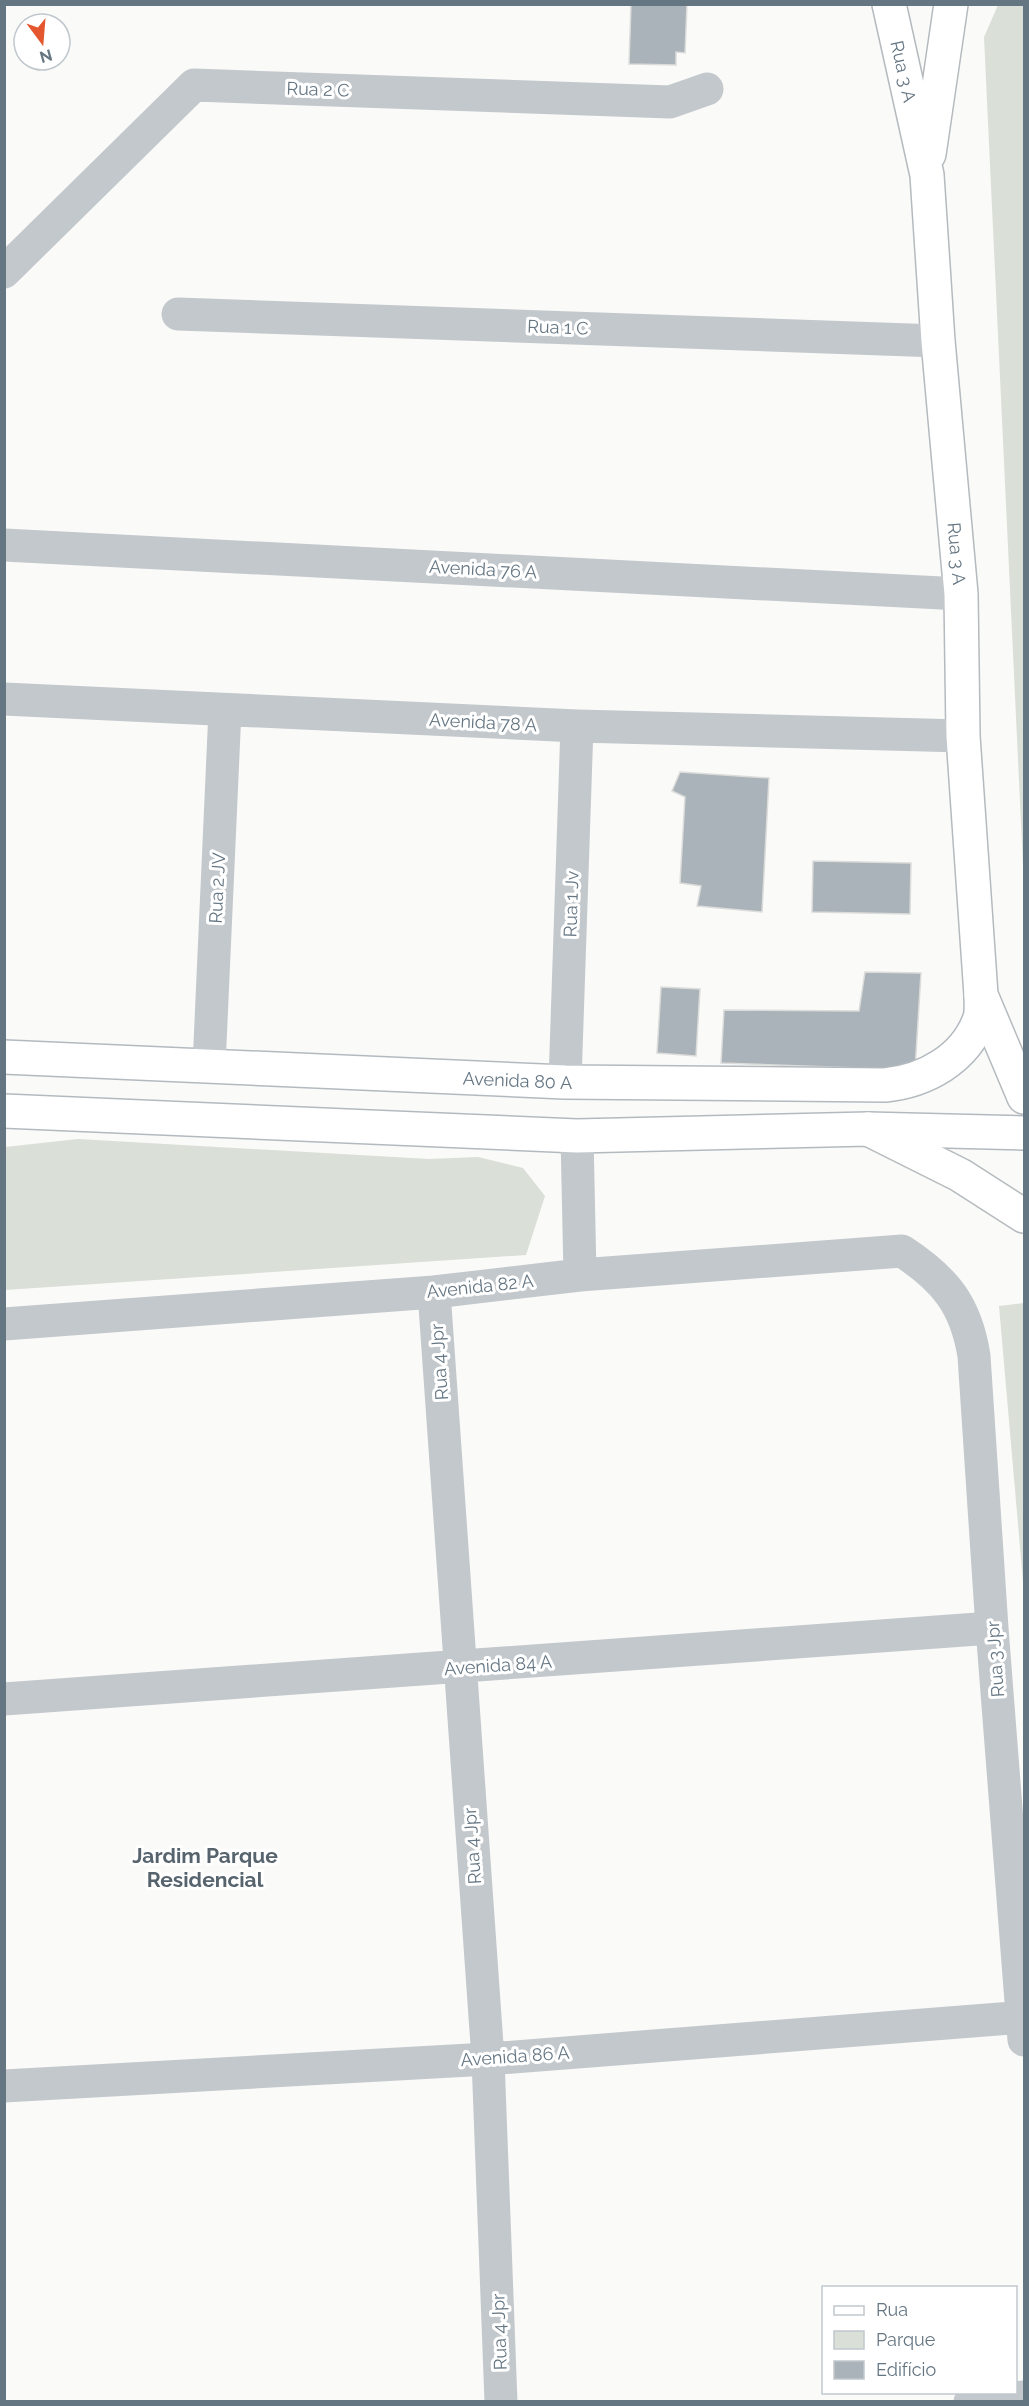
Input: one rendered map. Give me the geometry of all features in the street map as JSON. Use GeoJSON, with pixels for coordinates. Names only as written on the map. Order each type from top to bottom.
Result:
{"type":"FeatureCollection","features":[{"type":"Feature","properties":{"kind":"main road","name":"Rua 3 A"},"geometry":{"type":"LineString","coordinates":[[889,4],[927,175],[938,341],[961,594],[963,736],[981,995],[1024,1097]]}},
{"type":"Feature","properties":{"kind":"main road"},"geometry":{"type":"LineString","coordinates":[[927,175],[951,4]]}},
{"type":"Feature","properties":{"kind":"main road","name":"Avenida 80 A"},"geometry":{"type":"LineString","coordinates":[[4,1057],[565,1082],[885,1085],[920,1078],[936,1070],[963,1047],[980,1016],[981,995]]}},
{"type":"Feature","properties":{"kind":"main road"},"geometry":{"type":"LineString","coordinates":[[4,1111],[577,1136],[868,1130],[1024,1133]]}},
{"type":"Feature","properties":{"kind":"main road"},"geometry":{"type":"LineString","coordinates":[[868,1130],[960,1175],[1024,1216]]}},
{"type":"Feature","properties":{"kind":"street","name":"Rua 2 C"},"geometry":{"type":"LineString","coordinates":[[4,272],[194,85],[670,102],[707,89]]}},
{"type":"Feature","properties":{"kind":"street","name":"Rua 1 C"},"geometry":{"type":"LineString","coordinates":[[178,314],[938,341]]}},
{"type":"Feature","properties":{"kind":"street","name":"Avenida 76 A"},"geometry":{"type":"LineString","coordinates":[[4,545],[961,594]]}},
{"type":"Feature","properties":{"kind":"street","name":"Avenida 78 A"},"geometry":{"type":"LineString","coordinates":[[4,699],[577,726],[963,736]]}},
{"type":"Feature","properties":{"kind":"street","name":"Rua 2 JV"},"geometry":{"type":"LineString","coordinates":[[209,1066],[225,710]]}},
{"type":"Feature","properties":{"kind":"street","name":"Rua 1 Jv"},"geometry":{"type":"LineString","coordinates":[[565,1082],[577,726]]}},
{"type":"Feature","properties":{"kind":"street"},"geometry":{"type":"LineString","coordinates":[[577,1136],[580,1275]]}},
{"type":"Feature","properties":{"kind":"street","name":"Avenida 82 A"},"geometry":{"type":"LineString","coordinates":[[4,1324],[434,1292],[580,1275],[902,1251],[931,1271],[945,1285]]}},
{"type":"Feature","properties":{"kind":"street","name":"Rua 3 Jpr"},"geometry":{"type":"LineString","coordinates":[[945,1285],[965,1318],[974,1356],[992,1628],[1024,2024]]}},
{"type":"Feature","properties":{"kind":"street","name":"Rua 4 Jpr"},"geometry":{"type":"LineString","coordinates":[[434,1292],[488,2059],[501,2402]]}},
{"type":"Feature","properties":{"kind":"street","name":"Avenida 84 A"},"geometry":{"type":"LineString","coordinates":[[4,1699],[992,1628]]}},
{"type":"Feature","properties":{"kind":"street","name":"Avenida 86 A"},"geometry":{"type":"LineString","coordinates":[[4,2086],[488,2059],[1024,2024]]}},
{"type":"Feature","properties":{"kind":"street"},"geometry":{"type":"LineString","coordinates":[[970,2402],[1024,2397]]}},
{"type":"Feature","properties":{"kind":"green space"},"geometry":{"type":"Polygon","coordinates":[[[998,5],[1024,5],[1024,887],[984,37],[998,5]]]}},
{"type":"Feature","properties":{"kind":"green space"},"geometry":{"type":"Polygon","coordinates":[[[78,1139],[429,1159],[478,1157],[523,1168],[545,1196],[526,1255],[5,1290],[5,1147],[78,1139]]]}},
{"type":"Feature","properties":{"kind":"green space"},"geometry":{"type":"Polygon","coordinates":[[[1024,1303],[1024,1593],[999,1306],[1024,1303]]]}},
{"type":"Feature","properties":{"kind":"building"},"geometry":{"type":"Polygon","coordinates":[[[631,4],[687,4],[685,53],[676,52],[676,65],[629,64],[631,4]]]}},
{"type":"Feature","properties":{"kind":"building"},"geometry":{"type":"Polygon","coordinates":[[[680,772],[769,778],[762,912],[697,906],[701,886],[680,883],[685,797],[672,791],[680,772]]]}},
{"type":"Feature","properties":{"kind":"building"},"geometry":{"type":"Polygon","coordinates":[[[813,861],[911,863],[910,914],[812,912],[813,861]]]}},
{"type":"Feature","properties":{"kind":"building"},"geometry":{"type":"Polygon","coordinates":[[[865,972],[921,973],[915,1070],[721,1063],[724,1010],[859,1011],[865,972]]]}},
{"type":"Feature","properties":{"kind":"building"},"geometry":{"type":"Polygon","coordinates":[[[661,987],[700,989],[696,1056],[657,1053],[661,987]]]}},
{"type":"Feature","properties":{"kind":"district","name":"Jardim Parque Residencial"},"geometry":{"type":"Point","coordinates":[205,1867]}}]}
